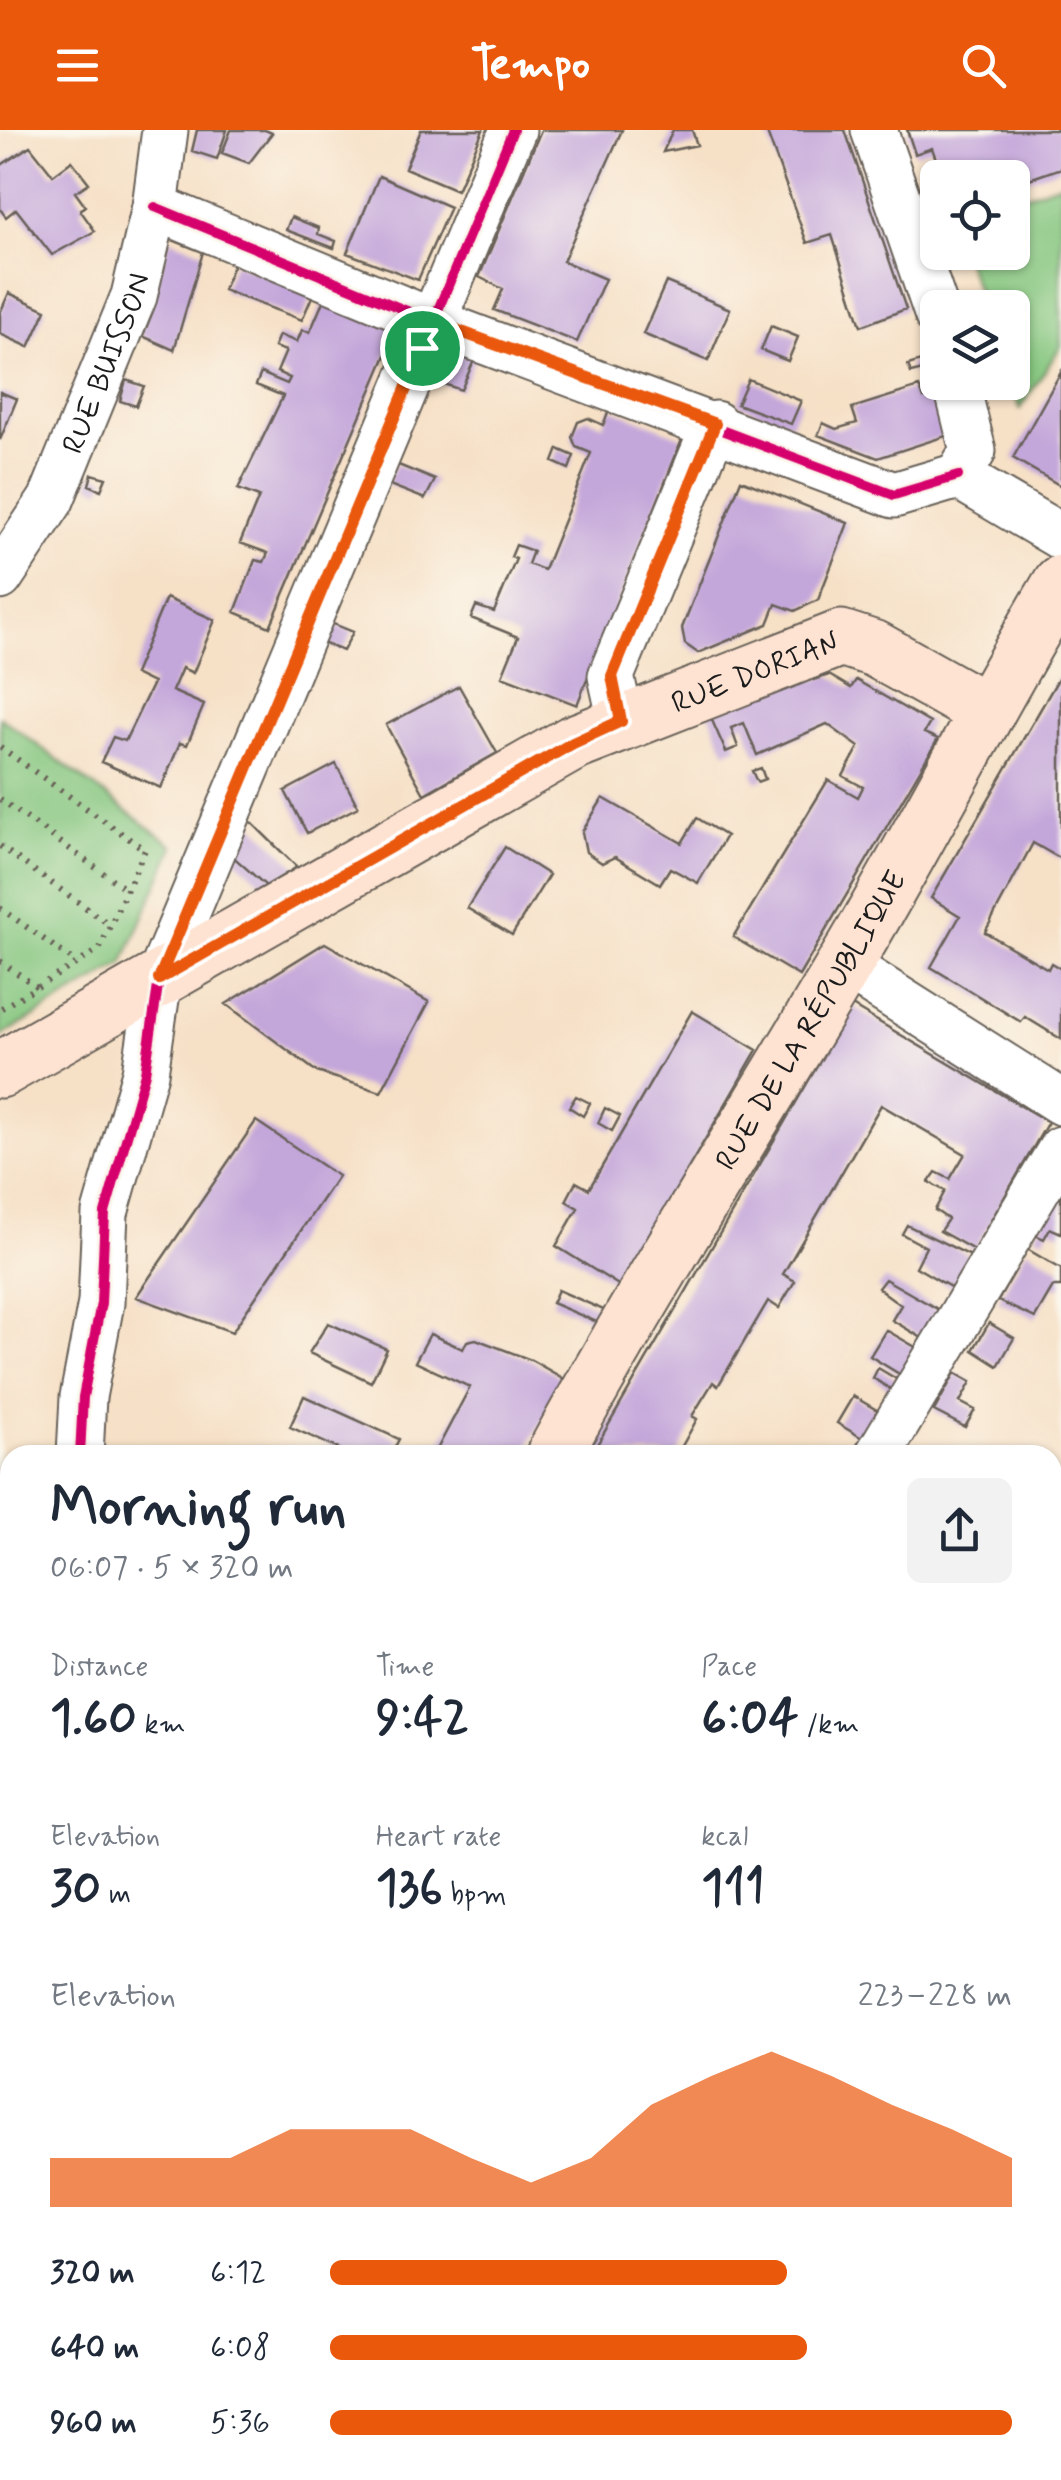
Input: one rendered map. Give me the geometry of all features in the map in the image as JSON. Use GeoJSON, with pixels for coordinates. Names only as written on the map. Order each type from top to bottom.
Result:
{"type":"FeatureCollection","features":[{"type":"Feature","properties":{"kind":"main road","name":"RUE DE LA RÉPUBLIQUE"},"geometry":{"type":"LineString","coordinates":[[559,1445],[628,1320],[920,838],[984,710],[1061,582]]}},
{"type":"Feature","properties":{"kind":"main road","name":"RUE DORIAN"},"geometry":{"type":"LineString","coordinates":[[0,1070],[573,743],[841,638],[875,649],[984,710]]}},
{"type":"Feature","properties":{"kind":"street","name":"RUE BUISSON"},"geometry":{"type":"LineString","coordinates":[[0,577],[52,500],[134,296],[155,207],[164,130]]}},
{"type":"Feature","properties":{"kind":"street"},"geometry":{"type":"LineString","coordinates":[[81,1445],[83,1396],[101,1303],[105,1213],[145,1072],[159,979],[513,130]]}},
{"type":"Feature","properties":{"kind":"street"},"geometry":{"type":"LineString","coordinates":[[874,130],[929,290]]}},
{"type":"Feature","properties":{"kind":"street"},"geometry":{"type":"LineString","coordinates":[[155,207],[434,322],[715,424],[894,495],[965,464]]}},
{"type":"Feature","properties":{"kind":"street"},"geometry":{"type":"LineString","coordinates":[[958,400],[965,464],[1061,537]]}},
{"type":"Feature","properties":{"kind":"street"},"geometry":{"type":"LineString","coordinates":[[621,721],[612,676],[715,424]]}},
{"type":"Feature","properties":{"kind":"street"},"geometry":{"type":"LineString","coordinates":[[845,965],[1061,1102]]}},
{"type":"Feature","properties":{"kind":"street"},"geometry":{"type":"LineString","coordinates":[[884,1445],[1061,1149]]}},
{"type":"Feature","properties":{"kind":"path"},"geometry":{"type":"LineString","coordinates":[[0,747],[144,850],[99,950],[0,1009]]}},
{"type":"Feature","properties":{"kind":"path"},"geometry":{"type":"LineString","coordinates":[[0,799],[126,890]]}},
{"type":"Feature","properties":{"kind":"path"},"geometry":{"type":"LineString","coordinates":[[0,846],[110,925]]}},
{"type":"Feature","properties":{"kind":"path"},"geometry":{"type":"LineString","coordinates":[[0,908],[77,963]]}},
{"type":"Feature","properties":{"kind":"path"},"geometry":{"type":"LineString","coordinates":[[0,961],[37,987]]}},
{"type":"Feature","properties":{"kind":"green space"},"geometry":{"type":"Polygon","coordinates":[[[1061,183],[1061,346],[1030,394],[1030,290],[977,290],[969,270],[1030,270],[1030,193],[1061,183]]]}},
{"type":"Feature","properties":{"kind":"green space"},"geometry":{"type":"Polygon","coordinates":[[[0,717],[174,846],[123,964],[0,1037],[0,717]]]}},
{"type":"Feature","properties":{"kind":"building"},"geometry":{"type":"Polygon","coordinates":[[[197,130],[227,130],[217,159],[192,151],[197,130]]]}},
{"type":"Feature","properties":{"kind":"building"},"geometry":{"type":"Polygon","coordinates":[[[231,130],[272,133],[249,163],[222,153],[231,130]]]}},
{"type":"Feature","properties":{"kind":"building"},"geometry":{"type":"Polygon","coordinates":[[[421,130],[483,130],[457,190],[405,168],[421,130]]]}},
{"type":"Feature","properties":{"kind":"building"},"geometry":{"type":"Polygon","coordinates":[[[541,130],[622,130],[563,261],[605,279],[577,342],[494,310],[503,289],[479,277],[541,130]]]}},
{"type":"Feature","properties":{"kind":"building"},"geometry":{"type":"Polygon","coordinates":[[[673,130],[692,130],[697,145],[663,152],[673,130]]]}},
{"type":"Feature","properties":{"kind":"building"},"geometry":{"type":"Polygon","coordinates":[[[766,130],[845,130],[906,309],[861,326],[832,235],[807,243],[766,130]]]}},
{"type":"Feature","properties":{"kind":"building"},"geometry":{"type":"Polygon","coordinates":[[[907,130],[1061,130],[1061,168],[1030,179],[1030,160],[936,160],[932,148],[915,154],[907,130]]]}},
{"type":"Feature","properties":{"kind":"building"},"geometry":{"type":"Polygon","coordinates":[[[30,146],[53,175],[72,161],[89,183],[75,192],[85,206],[80,210],[95,231],[52,255],[16,209],[6,217],[0,209],[0,166],[30,146]]]}},
{"type":"Feature","properties":{"kind":"building"},"geometry":{"type":"Polygon","coordinates":[[[379,176],[450,207],[418,280],[347,253],[379,176]]]}},
{"type":"Feature","properties":{"kind":"building"},"geometry":{"type":"Polygon","coordinates":[[[291,217],[319,228],[318,234],[336,241],[334,248],[286,230],[291,217]]]}},
{"type":"Feature","properties":{"kind":"building"},"geometry":{"type":"Polygon","coordinates":[[[170,239],[203,252],[174,350],[140,335],[170,239]]]}},
{"type":"Feature","properties":{"kind":"building"},"geometry":{"type":"Polygon","coordinates":[[[234,263],[314,292],[302,320],[223,290],[234,263]]]}},
{"type":"Feature","properties":{"kind":"building"},"geometry":{"type":"Polygon","coordinates":[[[666,282],[730,309],[708,361],[643,334],[666,282]]]}},
{"type":"Feature","properties":{"kind":"building"},"geometry":{"type":"Polygon","coordinates":[[[9,293],[46,310],[29,347],[0,334],[0,313],[9,293]]]}},
{"type":"Feature","properties":{"kind":"building"},"geometry":{"type":"Polygon","coordinates":[[[325,297],[399,325],[270,627],[235,612],[255,560],[264,562],[268,553],[240,543],[259,497],[238,489],[283,396],[256,385],[261,373],[287,384],[290,378],[277,372],[286,351],[274,347],[279,335],[297,342],[302,330],[310,332],[325,297]]]}},
{"type":"Feature","properties":{"kind":"building"},"geometry":{"type":"Polygon","coordinates":[[[771,326],[798,337],[788,361],[761,350],[771,326]]]}},
{"type":"Feature","properties":{"kind":"building"},"geometry":{"type":"Polygon","coordinates":[[[447,344],[476,356],[461,390],[432,380],[447,344]]]}},
{"type":"Feature","properties":{"kind":"building"},"geometry":{"type":"Polygon","coordinates":[[[920,361],[920,371],[911,373],[908,365],[920,361]]]}},
{"type":"Feature","properties":{"kind":"building"},"geometry":{"type":"Polygon","coordinates":[[[1061,372],[1061,486],[1013,458],[1061,372]]]}},
{"type":"Feature","properties":{"kind":"building"},"geometry":{"type":"Polygon","coordinates":[[[748,379],[801,401],[791,424],[737,404],[748,379]]]}},
{"type":"Feature","properties":{"kind":"building"},"geometry":{"type":"Polygon","coordinates":[[[126,380],[144,386],[136,406],[120,401],[126,380]]]}},
{"type":"Feature","properties":{"kind":"building"},"geometry":{"type":"Polygon","coordinates":[[[919,387],[920,400],[937,400],[949,435],[878,458],[818,435],[823,423],[836,429],[857,423],[852,408],[919,387]]]}},
{"type":"Feature","properties":{"kind":"building"},"geometry":{"type":"Polygon","coordinates":[[[0,392],[17,399],[0,440],[0,392]]]}},
{"type":"Feature","properties":{"kind":"building"},"geometry":{"type":"Polygon","coordinates":[[[610,408],[683,437],[577,705],[502,676],[518,637],[471,618],[476,606],[494,612],[516,559],[511,557],[516,545],[533,551],[528,564],[544,570],[591,453],[576,447],[572,437],[578,422],[588,418],[603,425],[610,408]]]}},
{"type":"Feature","properties":{"kind":"building"},"geometry":{"type":"Polygon","coordinates":[[[558,449],[574,456],[569,469],[553,462],[558,449]]]}},
{"type":"Feature","properties":{"kind":"building"},"geometry":{"type":"Polygon","coordinates":[[[396,464],[435,480],[425,499],[387,484],[396,464]]]}},
{"type":"Feature","properties":{"kind":"building"},"geometry":{"type":"Polygon","coordinates":[[[92,474],[106,478],[101,490],[89,485],[92,474]]]}},
{"type":"Feature","properties":{"kind":"building"},"geometry":{"type":"Polygon","coordinates":[[[741,480],[848,523],[818,600],[795,611],[776,604],[768,624],[698,653],[685,644],[682,628],[741,480]]]}},
{"type":"Feature","properties":{"kind":"building"},"geometry":{"type":"Polygon","coordinates":[[[166,598],[215,620],[193,673],[182,668],[172,691],[204,705],[187,745],[180,743],[161,788],[101,762],[113,737],[125,741],[153,683],[134,674],[166,598]]]}},
{"type":"Feature","properties":{"kind":"building"},"geometry":{"type":"Polygon","coordinates":[[[328,622],[353,632],[343,651],[320,642],[328,622]]]}},
{"type":"Feature","properties":{"kind":"building"},"geometry":{"type":"Polygon","coordinates":[[[811,672],[814,680],[829,675],[851,688],[856,680],[930,723],[924,733],[938,739],[799,976],[733,937],[828,780],[858,797],[863,787],[843,776],[859,747],[827,724],[757,755],[744,723],[731,728],[738,747],[726,752],[707,709],[811,672]]]}},
{"type":"Feature","properties":{"kind":"building"},"geometry":{"type":"Polygon","coordinates":[[[1061,674],[1061,859],[1033,843],[985,932],[1048,969],[1051,963],[1061,969],[1061,1039],[1025,1017],[1021,1022],[931,967],[960,916],[931,898],[1061,674]]]}},
{"type":"Feature","properties":{"kind":"building"},"geometry":{"type":"Polygon","coordinates":[[[459,686],[497,753],[424,794],[386,725],[459,686]]]}},
{"type":"Feature","properties":{"kind":"building"},"geometry":{"type":"Polygon","coordinates":[[[336,764],[358,807],[307,833],[285,791],[336,764]]]}},
{"type":"Feature","properties":{"kind":"building"},"geometry":{"type":"Polygon","coordinates":[[[761,768],[765,779],[757,782],[752,771],[761,768]]]}},
{"type":"Feature","properties":{"kind":"building"},"geometry":{"type":"Polygon","coordinates":[[[603,798],[682,843],[697,818],[726,836],[698,883],[670,868],[660,884],[615,857],[602,863],[586,852],[582,832],[603,798]]]}},
{"type":"Feature","properties":{"kind":"building"},"geometry":{"type":"Polygon","coordinates":[[[246,817],[297,867],[266,886],[230,854],[246,817]]]}},
{"type":"Feature","properties":{"kind":"building"},"geometry":{"type":"Polygon","coordinates":[[[505,847],[549,875],[512,935],[467,908],[505,847]]]}},
{"type":"Feature","properties":{"kind":"building"},"geometry":{"type":"Polygon","coordinates":[[[325,943],[429,1002],[381,1092],[317,1072],[226,1004],[325,943]]]}},
{"type":"Feature","properties":{"kind":"building"},"geometry":{"type":"Polygon","coordinates":[[[852,1006],[1048,1122],[974,1250],[940,1231],[948,1219],[935,1210],[945,1191],[929,1182],[936,1172],[950,1179],[965,1154],[881,1105],[783,1274],[795,1281],[779,1308],[768,1301],[718,1386],[713,1382],[692,1416],[697,1419],[683,1445],[597,1445],[852,1006]]]}},
{"type":"Feature","properties":{"kind":"building"},"geometry":{"type":"Polygon","coordinates":[[[692,1011],[757,1050],[620,1286],[556,1246],[578,1208],[566,1201],[576,1182],[589,1189],[692,1011]]]}},
{"type":"Feature","properties":{"kind":"building"},"geometry":{"type":"Polygon","coordinates":[[[576,1096],[590,1103],[583,1116],[569,1107],[576,1096]]]}},
{"type":"Feature","properties":{"kind":"building"},"geometry":{"type":"Polygon","coordinates":[[[605,1108],[620,1116],[612,1131],[598,1123],[605,1108]]]}},
{"type":"Feature","properties":{"kind":"building"},"geometry":{"type":"Polygon","coordinates":[[[256,1121],[338,1176],[232,1332],[136,1297],[256,1121]]]}},
{"type":"Feature","properties":{"kind":"building"},"geometry":{"type":"Polygon","coordinates":[[[1061,1190],[1061,1233],[1050,1228],[1044,1239],[1035,1235],[1061,1190]]]}},
{"type":"Feature","properties":{"kind":"building"},"geometry":{"type":"Polygon","coordinates":[[[907,1225],[971,1256],[952,1288],[916,1267],[926,1247],[902,1234],[907,1225]]]}},
{"type":"Feature","properties":{"kind":"building"},"geometry":{"type":"Polygon","coordinates":[[[1027,1249],[1061,1269],[1061,1287],[1053,1287],[1035,1318],[998,1301],[1027,1249]]]}},
{"type":"Feature","properties":{"kind":"building"},"geometry":{"type":"Polygon","coordinates":[[[885,1279],[939,1310],[922,1338],[892,1320],[901,1305],[878,1288],[885,1279]]]}},
{"type":"Feature","properties":{"kind":"building"},"geometry":{"type":"Polygon","coordinates":[[[558,1290],[606,1311],[599,1323],[552,1303],[558,1290]]]}},
{"type":"Feature","properties":{"kind":"building"},"geometry":{"type":"Polygon","coordinates":[[[328,1323],[387,1349],[371,1382],[309,1353],[328,1323]]]}},
{"type":"Feature","properties":{"kind":"building"},"geometry":{"type":"Polygon","coordinates":[[[989,1323],[1014,1338],[998,1366],[973,1350],[989,1323]]]}},
{"type":"Feature","properties":{"kind":"building"},"geometry":{"type":"Polygon","coordinates":[[[886,1330],[917,1348],[901,1375],[870,1356],[886,1330]]]}},
{"type":"Feature","properties":{"kind":"building"},"geometry":{"type":"Polygon","coordinates":[[[430,1334],[463,1349],[467,1341],[476,1339],[531,1360],[566,1380],[528,1445],[439,1445],[470,1387],[415,1362],[430,1334]]]}},
{"type":"Feature","properties":{"kind":"building"},"geometry":{"type":"Polygon","coordinates":[[[878,1368],[898,1380],[892,1390],[873,1378],[878,1368]]]}},
{"type":"Feature","properties":{"kind":"building"},"geometry":{"type":"Polygon","coordinates":[[[955,1373],[971,1382],[960,1402],[975,1410],[965,1427],[934,1411],[955,1373]]]}},
{"type":"Feature","properties":{"kind":"building"},"geometry":{"type":"Polygon","coordinates":[[[304,1396],[399,1439],[396,1445],[330,1445],[290,1427],[304,1396]]]}},
{"type":"Feature","properties":{"kind":"building"},"geometry":{"type":"Polygon","coordinates":[[[853,1396],[880,1412],[864,1439],[837,1423],[853,1396]]]}},
{"type":"Feature","properties":{"kind":"cycle path"},"geometry":{"type":"LineString","coordinates":[[81,1445],[83,1397],[101,1303],[105,1213],[145,1073],[159,979],[513,130]]}},
{"type":"Feature","properties":{"kind":"cycle path"},"geometry":{"type":"LineString","coordinates":[[155,207],[434,322],[894,495],[958,476]]}},
{"type":"Feature","properties":{"kind":"route"},"geometry":{"type":"LineString","coordinates":[[434,322],[715,424],[612,676],[621,721],[573,743],[159,979],[193,894],[422,348],[434,322]]}}]}
